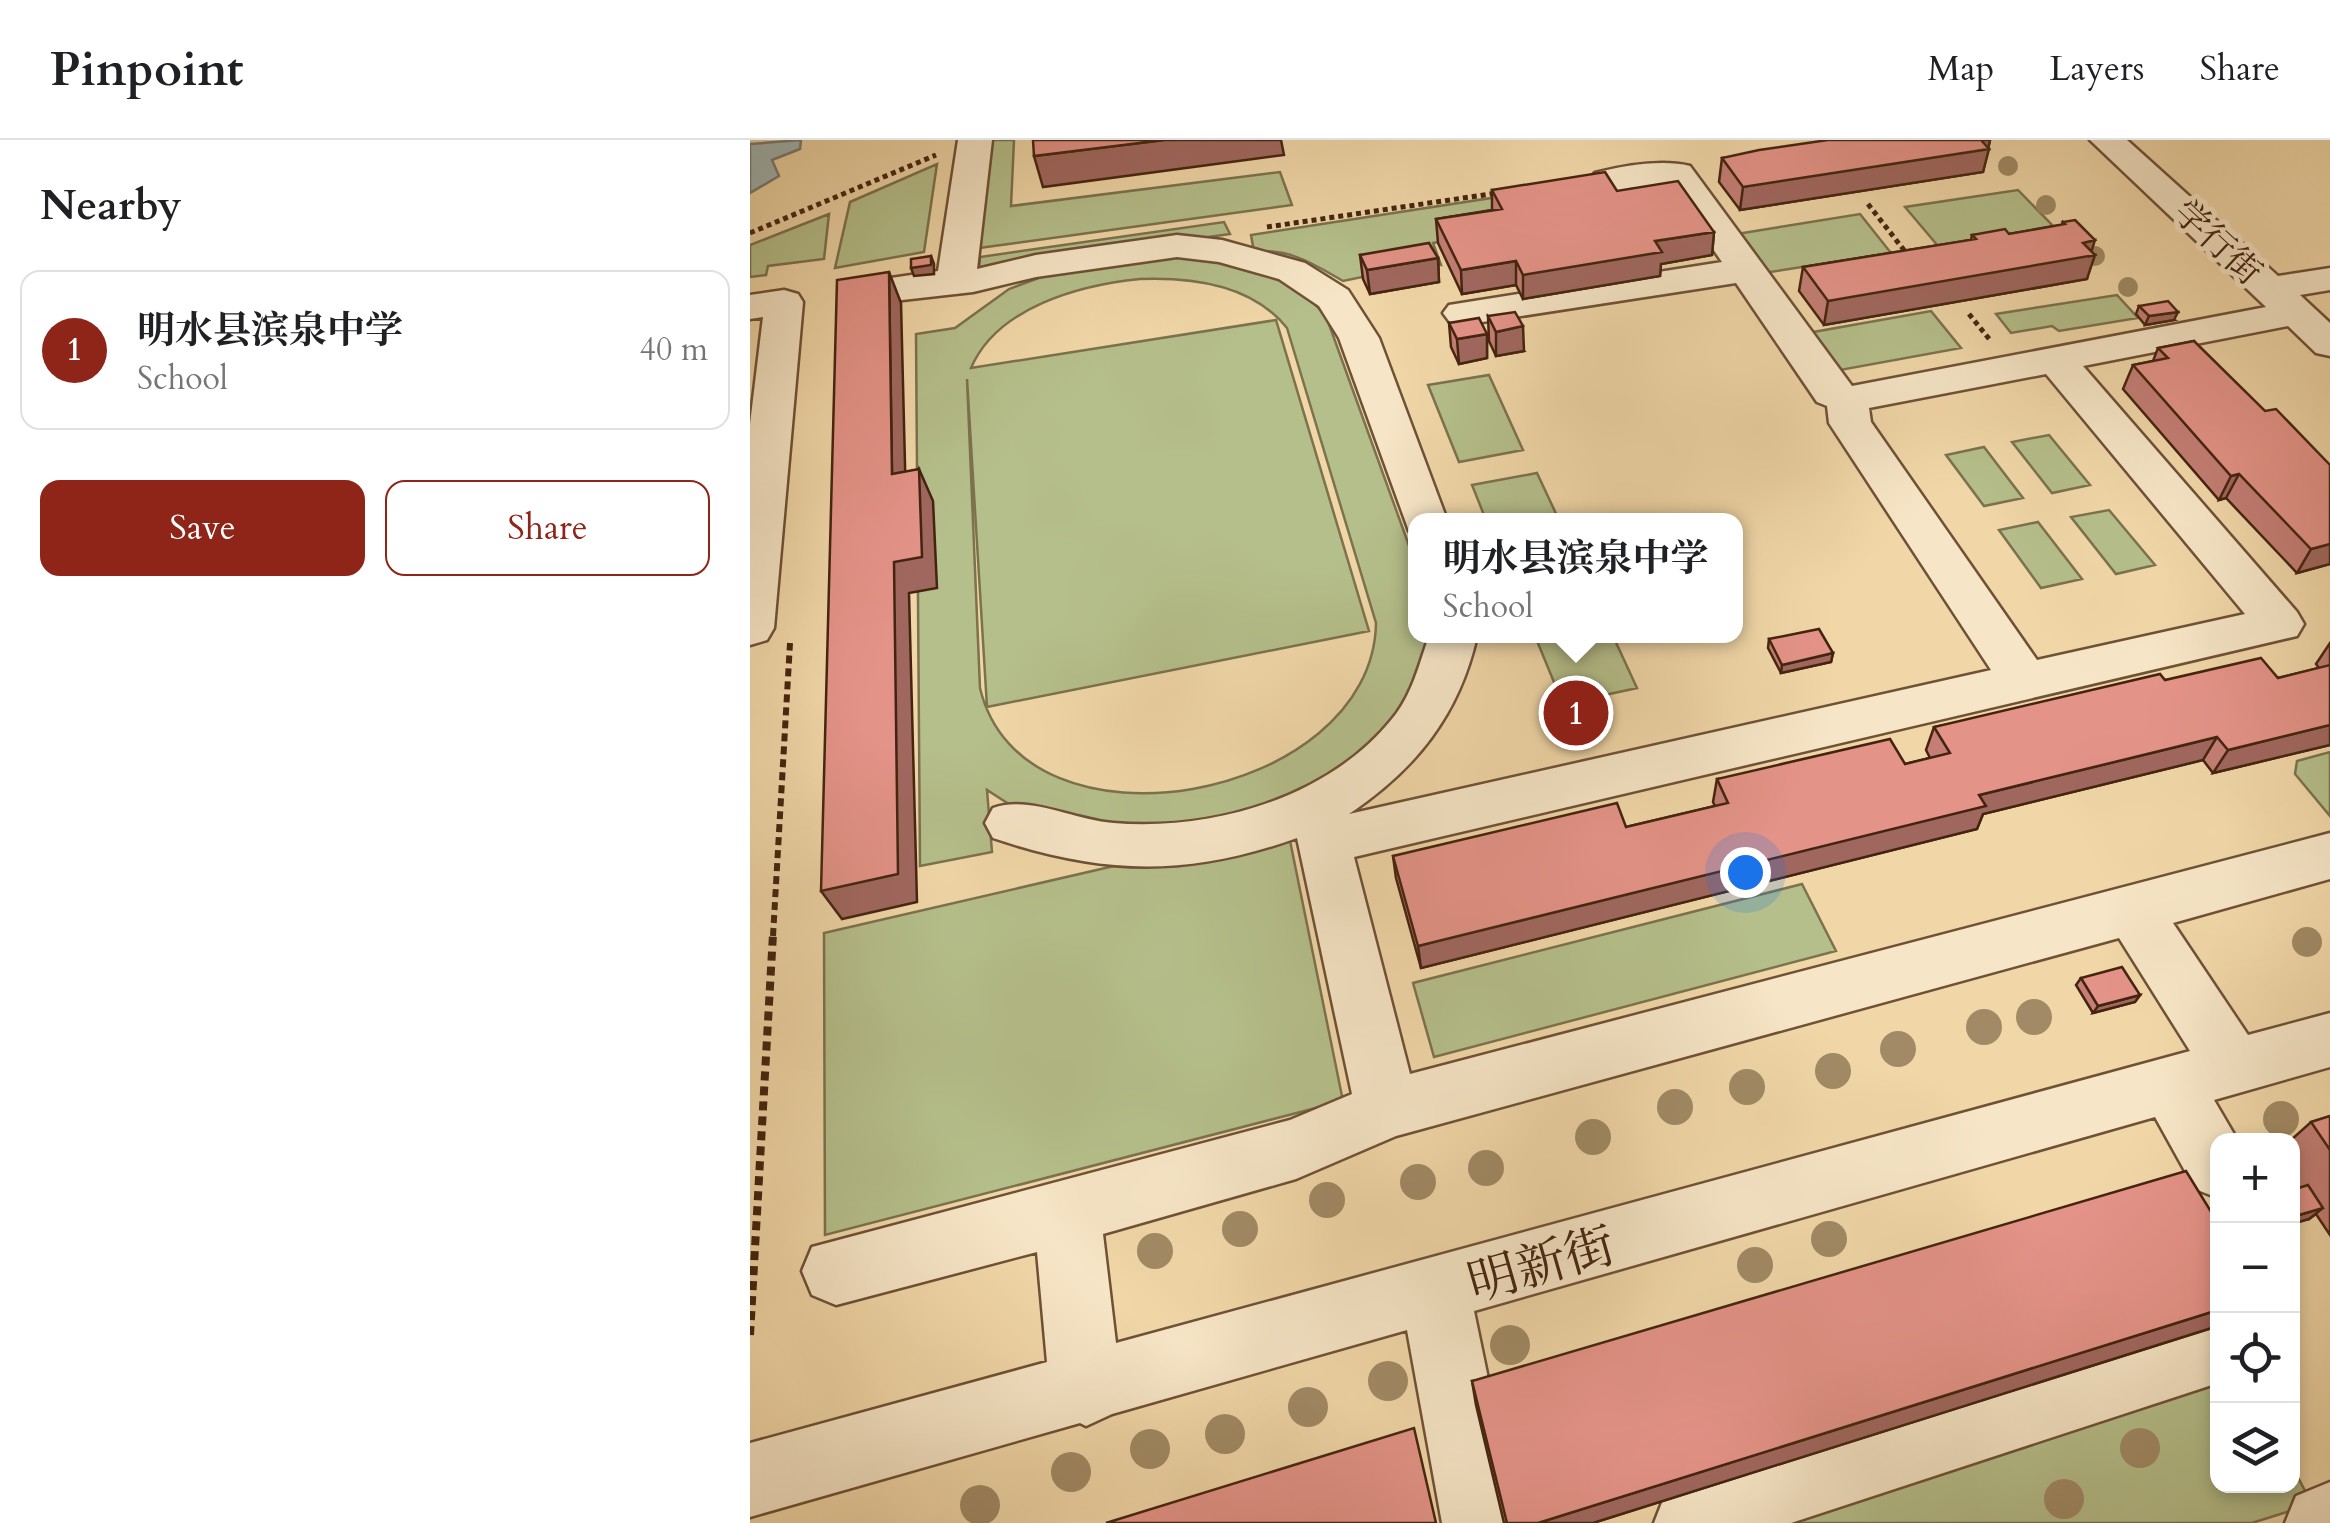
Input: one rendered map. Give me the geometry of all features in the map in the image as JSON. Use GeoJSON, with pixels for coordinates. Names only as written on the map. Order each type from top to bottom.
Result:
{"type":"FeatureCollection","features":[{"type":"Feature","properties":{"kind":"street"},"geometry":{"type":"LineString","coordinates":[[944,318],[948,292],[956,280],[974,140]]}},
{"type":"Feature","properties":{"kind":"street","name":"学行街"},"geometry":{"type":"LineString","coordinates":[[2107,140],[2330,344]]}},
{"type":"Feature","properties":{"kind":"street"},"geometry":{"type":"LineString","coordinates":[[1612,191],[1607,180],[1667,170],[1678,173],[1832,393],[1847,400],[2056,360],[2282,301],[2330,279]]}},
{"type":"Feature","properties":{"kind":"street"},"geometry":{"type":"LineString","coordinates":[[858,293],[973,281],[1036,266],[1177,246],[1222,251],[1292,271],[1334,298],[1359,338],[1422,513]]}},
{"type":"Feature","properties":{"kind":"street"},"geometry":{"type":"LineString","coordinates":[[1463,314],[1530,312],[1746,270]]}},
{"type":"Feature","properties":{"kind":"street"},"geometry":{"type":"LineString","coordinates":[[767,305],[758,475],[770,631]]}},
{"type":"Feature","properties":{"kind":"street"},"geometry":{"type":"LineString","coordinates":[[1388,1109],[1323,842],[2280,624],[2150,485],[2056,360]]}},
{"type":"Feature","properties":{"kind":"street"},"geometry":{"type":"LineString","coordinates":[[1847,400],[1850,423],[1931,530],[2025,681]]}},
{"type":"Feature","properties":{"kind":"street"},"geometry":{"type":"LineString","coordinates":[[1012,823],[1076,842],[1178,844],[1270,824],[1316,806],[1359,784],[1418,727],[1448,665],[1452,643]]}},
{"type":"Feature","properties":{"kind":"street"},"geometry":{"type":"LineString","coordinates":[[836,1271],[1296,1149],[1388,1109],[2330,856]]}},
{"type":"Feature","properties":{"kind":"street"},"geometry":{"type":"LineString","coordinates":[[2134,910],[2235,1068]]}},
{"type":"Feature","properties":{"kind":"street","name":"明新街"},"geometry":{"type":"LineString","coordinates":[[750,1480],[1086,1390],[2330,1040]]}},
{"type":"Feature","properties":{"kind":"street"},"geometry":{"type":"LineString","coordinates":[[2171,1086],[2210,1153]]}},
{"type":"Feature","properties":{"kind":"street"},"geometry":{"type":"LineString","coordinates":[[1068,1212],[1086,1390]]}},
{"type":"Feature","properties":{"kind":"street"},"geometry":{"type":"LineString","coordinates":[[1435,1292],[1480,1523]]}},
{"type":"Feature","properties":{"kind":"street"},"geometry":{"type":"LineString","coordinates":[[1692,1523],[1694,1517],[2210,1351]]}},
{"type":"Feature","properties":{"kind":"street"},"geometry":{"type":"LineString","coordinates":[[2322,1523],[2330,1520]]}},
{"type":"Feature","properties":{"kind":"path"},"geometry":{"type":"LineString","coordinates":[[750,233],[938,154]]}},
{"type":"Feature","properties":{"kind":"path"},"geometry":{"type":"LineString","coordinates":[[1268,227],[1500,192]]}},
{"type":"Feature","properties":{"kind":"path"},"geometry":{"type":"LineString","coordinates":[[1868,204],[1908,255],[1888,258]]}},
{"type":"Feature","properties":{"kind":"path"},"geometry":{"type":"LineString","coordinates":[[750,1336],[770,631]]}},
{"type":"Feature","properties":{"kind":"green space"},"geometry":{"type":"Polygon","coordinates":[[[992,140],[1014,140],[1011,206],[1280,172],[1292,205],[979,248],[992,140]]]}},
{"type":"Feature","properties":{"kind":"green space"},"geometry":{"type":"Polygon","coordinates":[[[937,164],[924,252],[835,268],[850,202],[937,164]]]}},
{"type":"Feature","properties":{"kind":"green space"},"geometry":{"type":"Polygon","coordinates":[[[1595,182],[1600,192],[1487,211],[1497,231],[1433,243],[1441,265],[1430,263],[1343,281],[1290,255],[1254,252],[1251,235],[1595,182]]]}},
{"type":"Feature","properties":{"kind":"green space"},"geometry":{"type":"Polygon","coordinates":[[[2018,190],[2054,227],[1938,246],[1905,207],[2018,190]]]}},
{"type":"Feature","properties":{"kind":"green space"},"geometry":{"type":"Polygon","coordinates":[[[829,214],[824,259],[768,266],[766,275],[750,277],[750,245],[829,214]]]}},
{"type":"Feature","properties":{"kind":"green space"},"geometry":{"type":"Polygon","coordinates":[[[1860,214],[1891,253],[1764,273],[1737,234],[1860,214]]]}},
{"type":"Feature","properties":{"kind":"green space"},"geometry":{"type":"Polygon","coordinates":[[[1224,222],[1230,234],[979,269],[980,257],[1224,222]]]}},
{"type":"Feature","properties":{"kind":"green space"},"geometry":{"type":"Polygon","coordinates":[[[1153,255],[1201,259],[1269,275],[1290,285],[1326,316],[1408,543],[1408,643],[1427,643],[1417,686],[1377,743],[1312,790],[1180,834],[1015,808],[987,790],[992,852],[920,866],[916,334],[955,328],[1009,289],[1063,269],[1153,255]],[[1140,279],[1092,287],[1043,303],[1000,329],[983,347],[971,368],[1276,320],[1369,631],[990,706],[1009,744],[1059,778],[1123,793],[1193,789],[1260,769],[1319,733],[1360,684],[1376,623],[1287,328],[1273,313],[1220,286],[1140,279]],[[967,379],[980,688],[987,701],[967,379]]]}},
{"type":"Feature","properties":{"kind":"green space"},"geometry":{"type":"Polygon","coordinates":[[[2117,295],[2138,318],[2059,331],[2052,326],[2011,333],[1996,314],[2117,295]]]}},
{"type":"Feature","properties":{"kind":"green space"},"geometry":{"type":"Polygon","coordinates":[[[1931,311],[1961,348],[1835,371],[1808,333],[1931,311]]]}},
{"type":"Feature","properties":{"kind":"green space"},"geometry":{"type":"Polygon","coordinates":[[[1489,375],[1523,450],[1459,462],[1428,385],[1489,375]]]}},
{"type":"Feature","properties":{"kind":"green space"},"geometry":{"type":"Polygon","coordinates":[[[2049,435],[2090,485],[2052,493],[2012,442],[2049,435]]]}},
{"type":"Feature","properties":{"kind":"green space"},"geometry":{"type":"Polygon","coordinates":[[[1984,447],[2023,498],[1984,506],[1946,455],[1984,447]]]}},
{"type":"Feature","properties":{"kind":"green space"},"geometry":{"type":"Polygon","coordinates":[[[1537,473],[1556,513],[1483,513],[1472,485],[1537,473]]]}},
{"type":"Feature","properties":{"kind":"green space"},"geometry":{"type":"Polygon","coordinates":[[[2109,510],[2155,565],[2116,574],[2071,517],[2109,510]]]}},
{"type":"Feature","properties":{"kind":"green space"},"geometry":{"type":"Polygon","coordinates":[[[2038,522],[2082,579],[2041,588],[1999,530],[2038,522]]]}},
{"type":"Feature","properties":{"kind":"green space"},"geometry":{"type":"Polygon","coordinates":[[[1538,643],[1616,643],[1637,688],[1563,704],[1538,643]]]}},
{"type":"Feature","properties":{"kind":"green space"},"geometry":{"type":"Polygon","coordinates":[[[2330,752],[2330,816],[2295,774],[2297,761],[2330,752]]]}},
{"type":"Feature","properties":{"kind":"green space"},"geometry":{"type":"Polygon","coordinates":[[[1287,826],[1343,1101],[825,1235],[824,933],[1287,826]]]}},
{"type":"Feature","properties":{"kind":"green space"},"geometry":{"type":"Polygon","coordinates":[[[1802,884],[1836,951],[1434,1057],[1413,983],[1802,884]]]}},
{"type":"Feature","properties":{"kind":"green space"},"geometry":{"type":"Polygon","coordinates":[[[2210,1369],[2210,1493],[2300,1493],[2300,1481],[2312,1504],[2252,1523],[1752,1523],[2210,1369]]]}},
{"type":"Feature","properties":{"kind":"shaded area"},"geometry":{"type":"Polygon","coordinates":[[[801,140],[800,149],[772,160],[779,176],[750,193],[750,144],[801,140]]]}},
{"type":"Feature","properties":{"kind":"building"},"geometry":{"type":"Polygon","coordinates":[[[1033,140],[1164,140],[1034,156],[1033,140]]]}},
{"type":"Feature","properties":{"kind":"building"},"geometry":{"type":"Polygon","coordinates":[[[1828,140],[1981,140],[1989,149],[1743,187],[1722,158],[1828,140]]]}},
{"type":"Feature","properties":{"kind":"building"},"geometry":{"type":"Polygon","coordinates":[[[1605,172],[1617,191],[1678,181],[1714,232],[1655,241],[1662,252],[1523,275],[1516,261],[1461,270],[1436,219],[1502,209],[1492,190],[1605,172]]]}},
{"type":"Feature","properties":{"kind":"building"},"geometry":{"type":"Polygon","coordinates":[[[2075,220],[2095,240],[2083,243],[2095,255],[1828,301],[1803,267],[1976,239],[1972,235],[2005,229],[2009,234],[2075,220]]]}},
{"type":"Feature","properties":{"kind":"building"},"geometry":{"type":"Polygon","coordinates":[[[1429,243],[1438,258],[1367,270],[1360,255],[1429,243]]]}},
{"type":"Feature","properties":{"kind":"building"},"geometry":{"type":"Polygon","coordinates":[[[931,256],[931,265],[911,268],[911,259],[931,256]]]}},
{"type":"Feature","properties":{"kind":"building"},"geometry":{"type":"Polygon","coordinates":[[[889,272],[892,474],[919,469],[922,557],[894,562],[898,874],[821,891],[837,280],[889,272]]]}},
{"type":"Feature","properties":{"kind":"building"},"geometry":{"type":"Polygon","coordinates":[[[2168,301],[2178,312],[2149,316],[2139,306],[2168,301]]]}},
{"type":"Feature","properties":{"kind":"building"},"geometry":{"type":"Polygon","coordinates":[[[1515,312],[1523,326],[1496,332],[1488,316],[1515,312]]]}},
{"type":"Feature","properties":{"kind":"building"},"geometry":{"type":"Polygon","coordinates":[[[1479,318],[1487,334],[1457,339],[1449,323],[1479,318]]]}},
{"type":"Feature","properties":{"kind":"building"},"geometry":{"type":"Polygon","coordinates":[[[2194,341],[2265,411],[2276,409],[2330,465],[2330,544],[2311,549],[2239,474],[2231,476],[2133,365],[2168,358],[2158,348],[2194,341]]]}},
{"type":"Feature","properties":{"kind":"building"},"geometry":{"type":"Polygon","coordinates":[[[1819,629],[1833,653],[1782,665],[1769,639],[1819,629]]]}},
{"type":"Feature","properties":{"kind":"building"},"geometry":{"type":"Polygon","coordinates":[[[2261,658],[2278,678],[2330,665],[2330,725],[2228,750],[2217,737],[1979,795],[1986,806],[1418,946],[1393,856],[1617,803],[1626,827],[1728,803],[1717,779],[1890,739],[1905,764],[1950,753],[1934,727],[2160,674],[2165,680],[2261,658]]]}},
{"type":"Feature","properties":{"kind":"building"},"geometry":{"type":"Polygon","coordinates":[[[2122,967],[2140,995],[2098,1006],[2081,978],[2122,967]]]}},
{"type":"Feature","properties":{"kind":"building"},"geometry":{"type":"Polygon","coordinates":[[[2330,1116],[2330,1150],[2311,1122],[2330,1116]]]}},
{"type":"Feature","properties":{"kind":"building"},"geometry":{"type":"Polygon","coordinates":[[[2186,1171],[2210,1210],[2210,1313],[1538,1523],[1507,1523],[1472,1381],[2186,1171]]]}},
{"type":"Feature","properties":{"kind":"building"},"geometry":{"type":"Polygon","coordinates":[[[2308,1185],[2323,1208],[2300,1215],[2300,1188],[2308,1185]]]}},
{"type":"Feature","properties":{"kind":"building"},"geometry":{"type":"Polygon","coordinates":[[[1414,1428],[1436,1523],[1106,1523],[1414,1428]]]}},
{"type":"Feature","properties":{"kind":"place","name":"明水县滨泉中学"},"geometry":{"type":"Point","coordinates":[1576,713]}}]}
